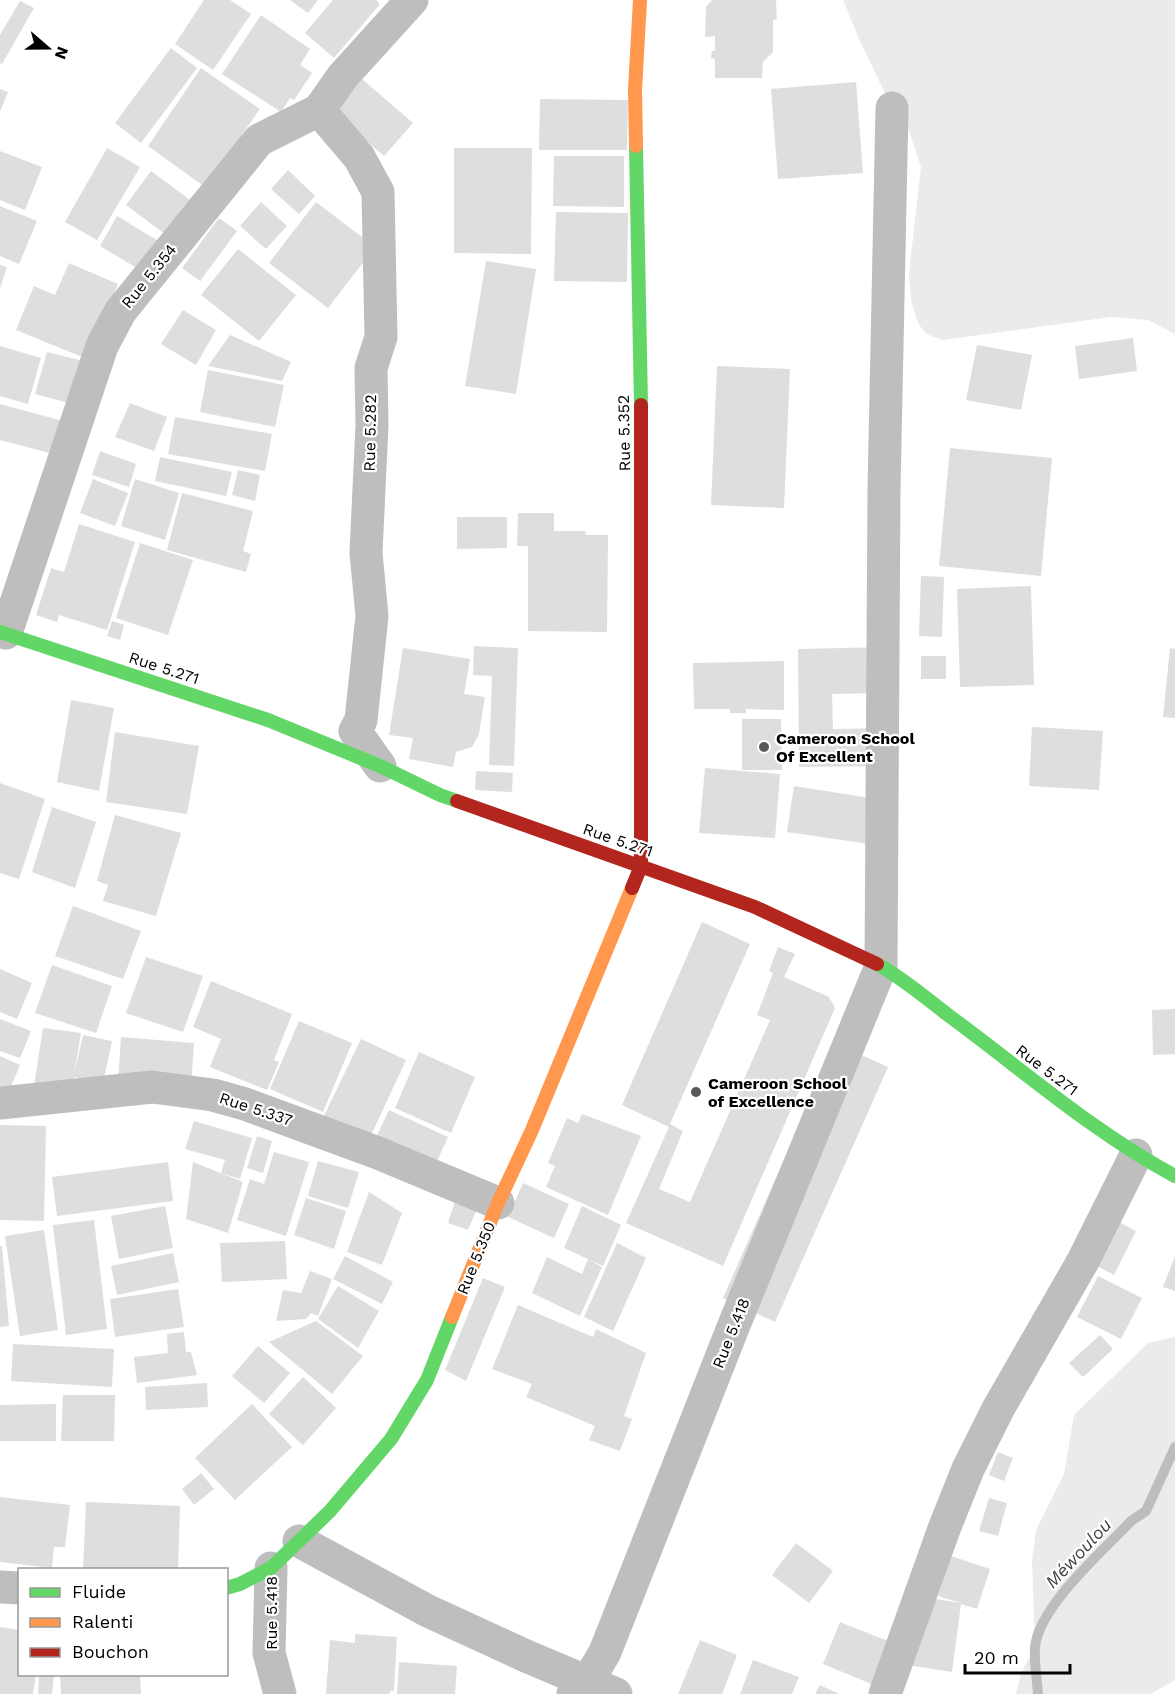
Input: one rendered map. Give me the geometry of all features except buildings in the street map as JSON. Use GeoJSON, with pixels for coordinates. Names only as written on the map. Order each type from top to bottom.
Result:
{"type":"FeatureCollection","features":[{"type":"Feature","properties":{"kind":"street","name":"Rue 5.354"},"geometry":{"type":"LineString","coordinates":[[3,632],[102,346],[120,312],[259,140],[319,110],[343,76],[412,0]]}},
{"type":"Feature","properties":{"kind":"street","name":"Rue 5.352"},"geometry":{"type":"LineString","coordinates":[[640,0],[635,90],[642,481],[640,866]]}},
{"type":"Feature","properties":{"kind":"street"},"geometry":{"type":"LineString","coordinates":[[881,966],[884,477],[892,108]]}},
{"type":"Feature","properties":{"kind":"street","name":"Rue 5.282"},"geometry":{"type":"LineString","coordinates":[[319,110],[359,157],[378,192],[381,337],[372,368],[372,425],[366,553],[372,616],[361,720],[355,731],[380,766]]}},
{"type":"Feature","properties":{"kind":"street","name":"Rue 5.271"},"geometry":{"type":"LineString","coordinates":[[3,632],[268,720],[380,766],[440,795],[755,907],[881,966],[966,1028],[1054,1097],[1136,1155],[1175,1176]]}},
{"type":"Feature","properties":{"kind":"street","name":"Rue 5.350"},"geometry":{"type":"LineString","coordinates":[[228,1587],[240,1584],[271,1568],[330,1511],[390,1439],[427,1380],[498,1203],[532,1130],[640,866]]}},
{"type":"Feature","properties":{"kind":"street","name":"Rue 5.418"},"geometry":{"type":"LineString","coordinates":[[592,1690],[738,1314],[881,966]]}},
{"type":"Feature","properties":{"kind":"street","name":"Rue 5.337"},"geometry":{"type":"LineString","coordinates":[[0,1103],[152,1087],[213,1095],[245,1104],[378,1153],[498,1203]]}},
{"type":"Feature","properties":{"kind":"street"},"geometry":{"type":"LineString","coordinates":[[885,1694],[968,1469],[998,1409],[1083,1261],[1136,1155]]}},
{"type":"Feature","properties":{"kind":"street"},"geometry":{"type":"LineString","coordinates":[[299,1541],[429,1611],[526,1656],[592,1690]]}},
{"type":"Feature","properties":{"kind":"street","name":"Rue 5.418"},"geometry":{"type":"LineString","coordinates":[[271,1568],[269,1653],[280,1694]]}},
{"type":"Feature","properties":{"kind":"street"},"geometry":{"type":"LineString","coordinates":[[0,1587],[18,1588]]}},
{"type":"Feature","properties":{"kind":"shaded area"},"geometry":{"type":"Polygon","coordinates":[[[843,0],[1175,0],[1175,334],[1148,320],[1111,317],[943,340],[923,330],[915,316],[909,273],[921,167],[905,119],[892,108],[843,0]]]}},
{"type":"Feature","properties":{"kind":"shaded area"},"geometry":{"type":"Polygon","coordinates":[[[1175,1337],[1175,1680],[1151,1694],[1016,1694],[1021,1673],[1035,1647],[1032,1561],[1036,1530],[1064,1474],[1074,1415],[1148,1343],[1175,1337]]]}},
{"type":"Feature","properties":{"kind":"waterway","name":"Méwoulou"},"geometry":{"type":"LineString","coordinates":[[1038,1694],[1035,1648],[1047,1615],[1089,1564],[1131,1521],[1146,1511],[1175,1447]]}},
{"type":"Feature","properties":{"kind":"traffic: fast"},"geometry":{"type":"LineString","coordinates":[[636,146],[641,405]]}},
{"type":"Feature","properties":{"kind":"traffic: fast"},"geometry":{"type":"LineString","coordinates":[[0,632],[268,720],[380,766],[457,801]]}},
{"type":"Feature","properties":{"kind":"traffic: fast"},"geometry":{"type":"LineString","coordinates":[[877,964],[913,988],[1115,1140],[1175,1176]]}},
{"type":"Feature","properties":{"kind":"traffic: fast"},"geometry":{"type":"LineString","coordinates":[[228,1587],[240,1584],[271,1568],[330,1511],[391,1439],[427,1380],[452,1317]]}},
{"type":"Feature","properties":{"kind":"traffic: slow"},"geometry":{"type":"LineString","coordinates":[[636,146],[635,90],[640,0]]}},
{"type":"Feature","properties":{"kind":"traffic: slow"},"geometry":{"type":"LineString","coordinates":[[452,1317],[632,888]]}},
{"type":"Feature","properties":{"kind":"traffic: jam"},"geometry":{"type":"LineString","coordinates":[[632,888],[641,866],[641,405]]}},
{"type":"Feature","properties":{"kind":"traffic: jam"},"geometry":{"type":"LineString","coordinates":[[457,801],[755,907],[877,964]]}},
{"type":"Feature","properties":{"kind":"place","name":"Cameroon School Of Excellent"},"geometry":{"type":"Point","coordinates":[764,747]}},
{"type":"Feature","properties":{"kind":"place","name":"Cameroon School of Excellence"},"geometry":{"type":"Point","coordinates":[696,1092]}}]}
